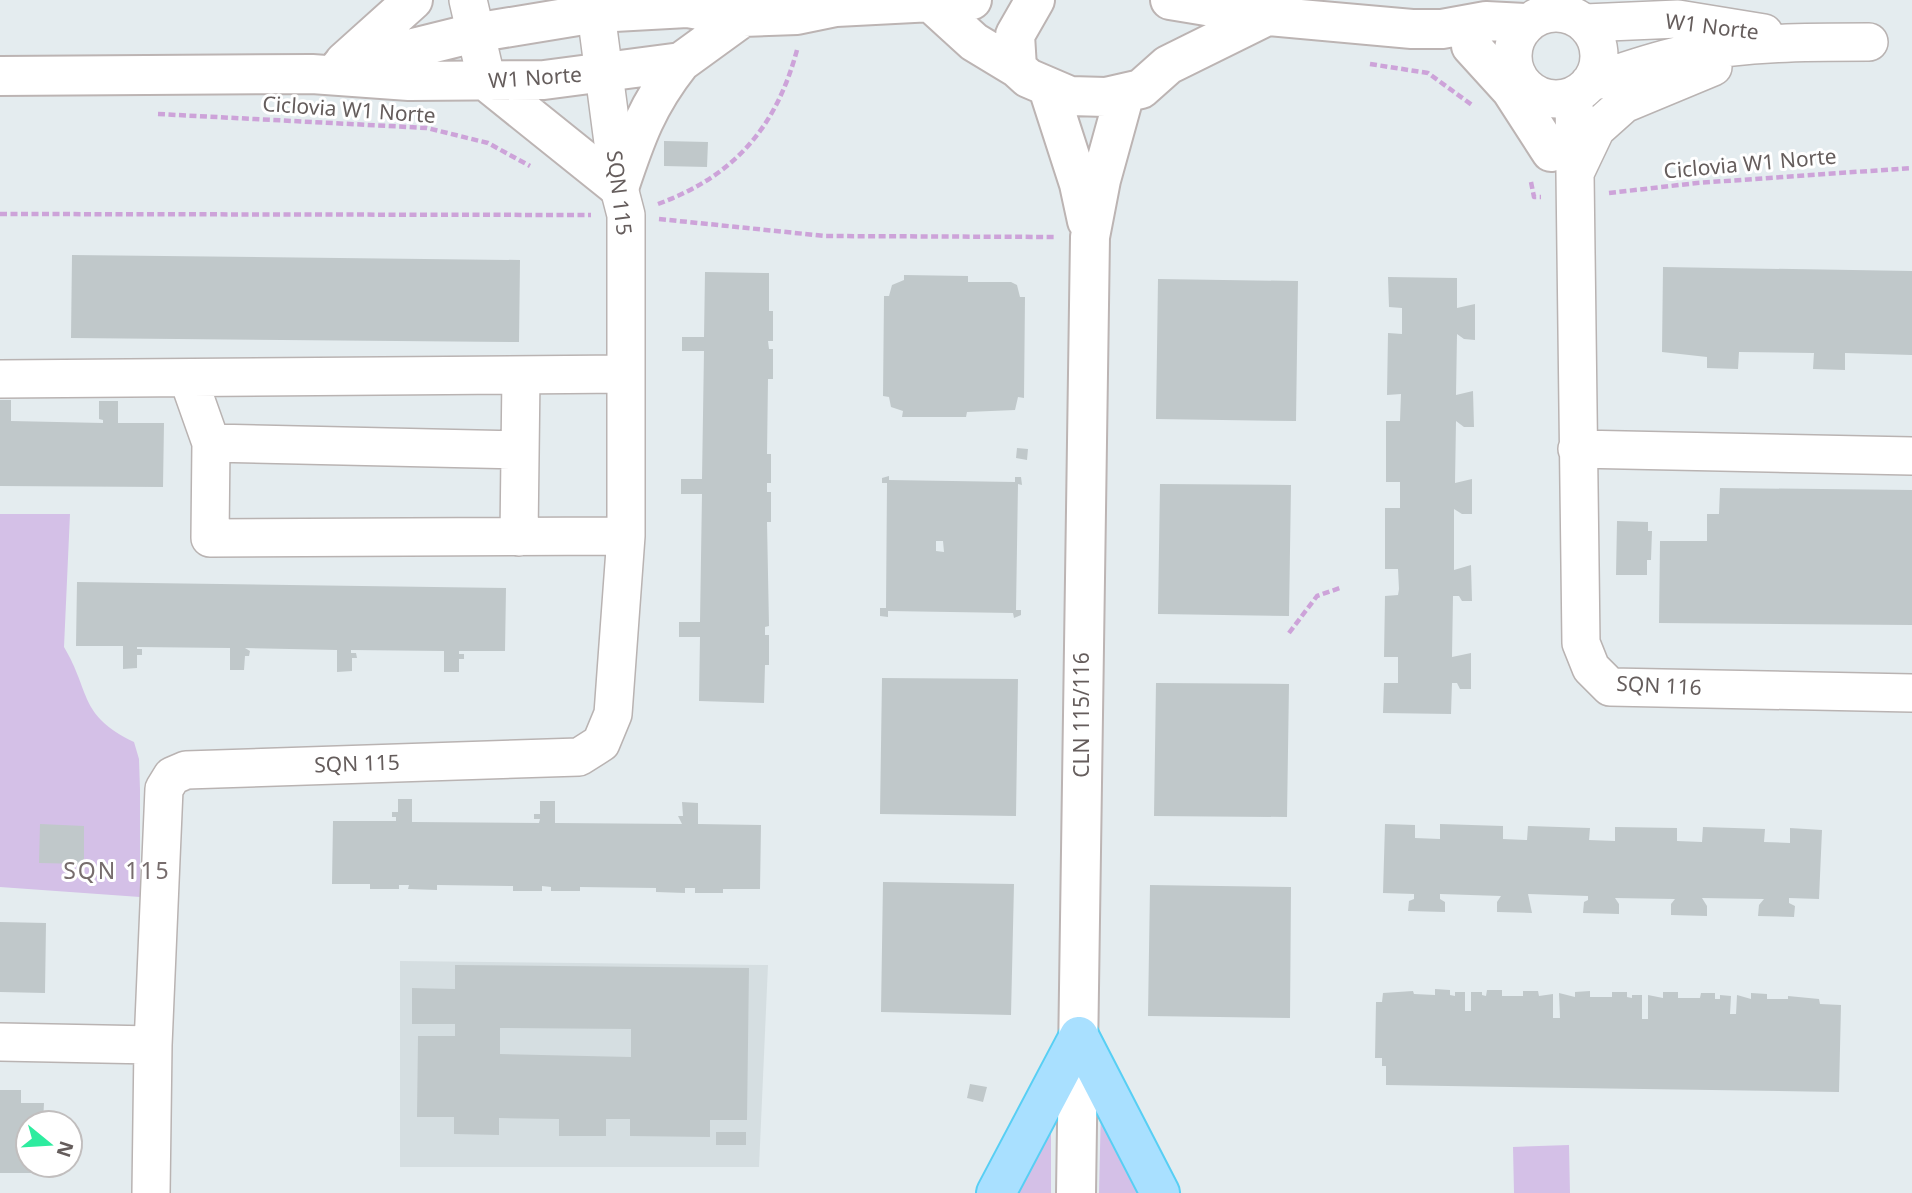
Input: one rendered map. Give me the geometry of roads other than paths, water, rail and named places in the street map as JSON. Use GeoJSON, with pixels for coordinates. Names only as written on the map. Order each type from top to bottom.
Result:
{"type":"FeatureCollection","features":[{"type":"Feature","properties":{"kind":"main road"},"geometry":{"type":"LineString","coordinates":[[996,1193],[1079,1036]]}},
{"type":"Feature","properties":{"kind":"main road"},"geometry":{"type":"LineString","coordinates":[[1079,1036],[1160,1193]]}},
{"type":"Feature","properties":{"kind":"street"},"geometry":{"type":"LineString","coordinates":[[326,70],[413,0]]}},
{"type":"Feature","properties":{"kind":"street"},"geometry":{"type":"LineString","coordinates":[[557,0],[596,13]]}},
{"type":"Feature","properties":{"kind":"street","name":"W1 Norte"},"geometry":{"type":"LineString","coordinates":[[326,70],[471,16],[687,8],[743,17],[797,15],[836,7],[972,0]]}},
{"type":"Feature","properties":{"kind":"street","name":"CLN 115/116"},"geometry":{"type":"LineString","coordinates":[[1035,0],[1015,35],[1079,184],[1090,237]]}},
{"type":"Feature","properties":{"kind":"street"},"geometry":{"type":"LineString","coordinates":[[1144,0],[1161,16],[1173,45],[1168,65]]}},
{"type":"Feature","properties":{"kind":"street"},"geometry":{"type":"LineString","coordinates":[[1170,0],[1267,16],[1457,37],[1552,99],[1581,89],[1596,72],[1598,46],[1585,23],[1562,13],[1538,16],[1527,23],[1518,34],[1523,78]]}},
{"type":"Feature","properties":{"kind":"street"},"geometry":{"type":"LineString","coordinates":[[929,1],[974,42],[1033,78],[1070,96],[1106,97],[1141,89],[1168,65],[1267,16]]}},
{"type":"Feature","properties":{"kind":"street"},"geometry":{"type":"LineString","coordinates":[[1457,37],[1511,90],[1563,182],[1596,129],[1685,54],[1716,12]]}},
{"type":"Feature","properties":{"kind":"street","name":"W1 Norte"},"geometry":{"type":"LineString","coordinates":[[1585,23],[1678,19],[1716,12],[1784,44]]}},
{"type":"Feature","properties":{"kind":"street","name":"SQN 115"},"geometry":{"type":"LineString","coordinates":[[151,1193],[153,1045],[164,789],[172,776],[186,770],[579,757],[601,743],[613,714],[626,537],[623,202],[596,13]]}},
{"type":"Feature","properties":{"kind":"street"},"geometry":{"type":"LineString","coordinates":[[471,16],[487,82],[623,202],[645,115],[656,93],[681,62]]}},
{"type":"Feature","properties":{"kind":"street","name":"W1 Norte"},"geometry":{"type":"LineString","coordinates":[[0,76],[326,70],[487,82],[681,62],[743,17]]}},
{"type":"Feature","properties":{"kind":"street"},"geometry":{"type":"LineString","coordinates":[[1457,37],[1486,21],[1527,23]]}},
{"type":"Feature","properties":{"kind":"street","name":"W1 Norte"},"geometry":{"type":"LineString","coordinates":[[1581,89],[1685,54],[1784,44],[1869,42]]}},
{"type":"Feature","properties":{"kind":"street"},"geometry":{"type":"LineString","coordinates":[[1624,104],[1784,44]]}},
{"type":"Feature","properties":{"kind":"street","name":"SQN 116"},"geometry":{"type":"LineString","coordinates":[[1523,78],[1563,182]]}},
{"type":"Feature","properties":{"kind":"street","name":"SQN 116"},"geometry":{"type":"LineString","coordinates":[[1581,89],[1563,182],[1577,449],[1581,643],[1591,668],[1611,687],[1912,693]]}},
{"type":"Feature","properties":{"kind":"street","name":"CLN 115/116"},"geometry":{"type":"LineString","coordinates":[[1076,1193],[1090,237],[1101,180],[1125,93]]}},
{"type":"Feature","properties":{"kind":"street"},"geometry":{"type":"LineString","coordinates":[[519,537],[521,374]]}},
{"type":"Feature","properties":{"kind":"street"},"geometry":{"type":"LineString","coordinates":[[0,380],[626,374]]}},
{"type":"Feature","properties":{"kind":"street"},"geometry":{"type":"LineString","coordinates":[[188,378],[211,443],[209,538],[626,537]]}},
{"type":"Feature","properties":{"kind":"street"},"geometry":{"type":"LineString","coordinates":[[211,443],[520,450]]}},
{"type":"Feature","properties":{"kind":"street"},"geometry":{"type":"LineString","coordinates":[[1577,449],[1912,456]]}},
{"type":"Feature","properties":{"kind":"street"},"geometry":{"type":"LineString","coordinates":[[0,1042],[153,1045]]}},
{"type":"Feature","properties":{"kind":"district","name":"SQN 115"},"geometry":{"type":"Point","coordinates":[117,871]}}]}
